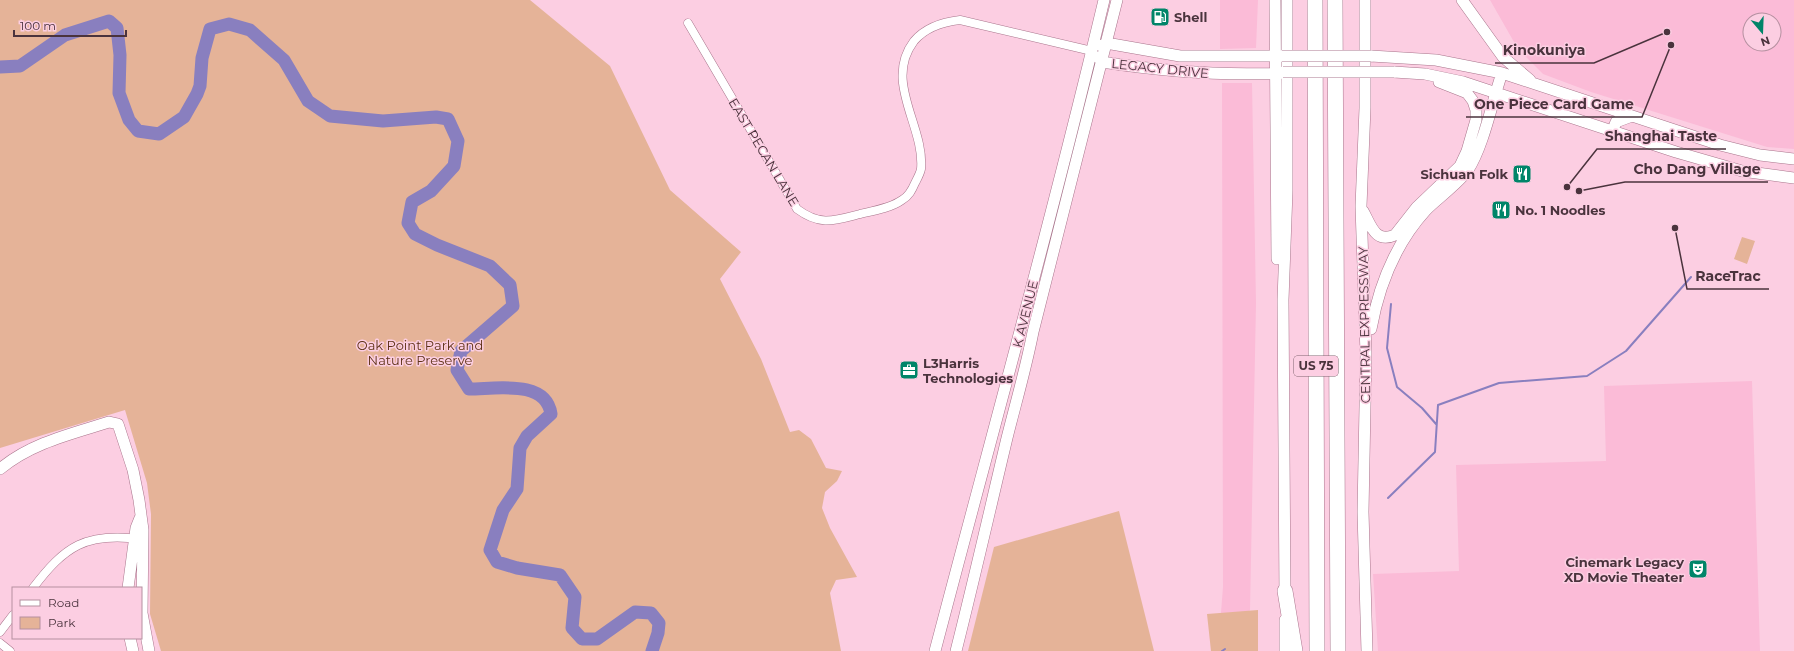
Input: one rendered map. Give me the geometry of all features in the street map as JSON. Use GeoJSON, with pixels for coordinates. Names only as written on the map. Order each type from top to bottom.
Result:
{"type":"FeatureCollection","features":[{"type":"Feature","properties":{"kind":"highway","name":"US 75"},"geometry":{"type":"LineString","coordinates":[[1315,0],[1317,651]]}},
{"type":"Feature","properties":{"kind":"highway","name":"CENTRAL EXPRESSWAY"},"geometry":{"type":"LineString","coordinates":[[1335,0],[1338,651]]}},
{"type":"Feature","properties":{"kind":"highway"},"geometry":{"type":"LineString","coordinates":[[1285,591],[1295,651]]}},
{"type":"Feature","properties":{"kind":"main road","name":"K AVENUE"},"geometry":{"type":"LineString","coordinates":[[935,651],[1012,365],[1104,0]]}},
{"type":"Feature","properties":{"kind":"main road","name":"K AVENUE"},"geometry":{"type":"LineString","coordinates":[[956,651],[1005,449],[1024,378],[1033,332],[1117,0]]}},
{"type":"Feature","properties":{"kind":"main road"},"geometry":{"type":"LineString","coordinates":[[1274,0],[1279,73],[1276,246],[1283,335]]}},
{"type":"Feature","properties":{"kind":"main road"},"geometry":{"type":"LineString","coordinates":[[1285,651],[1283,273],[1287,183],[1287,0]]}},
{"type":"Feature","properties":{"kind":"main road","name":"CENTRAL EXPRESSWAY"},"geometry":{"type":"LineString","coordinates":[[1365,0],[1365,108],[1361,206],[1366,354],[1363,512],[1367,651]]}},
{"type":"Feature","properties":{"kind":"main road"},"geometry":{"type":"LineString","coordinates":[[1462,0],[1503,56],[1537,85]]}},
{"type":"Feature","properties":{"kind":"main road","name":"LEGACY DRIVE"},"geometry":{"type":"LineString","coordinates":[[1794,159],[1720,146],[1502,73],[1436,60],[1395,56],[1180,56],[1106,43],[1092,51],[1102,62],[1178,72],[1394,72],[1425,74],[1463,82],[1496,92],[1612,132],[1742,171],[1794,178]]}},
{"type":"Feature","properties":{"kind":"main road"},"geometry":{"type":"LineString","coordinates":[[1178,72],[1180,56]]}},
{"type":"Feature","properties":{"kind":"main road"},"geometry":{"type":"LineString","coordinates":[[1366,354],[1377,298],[1389,265],[1401,243],[1421,217],[1466,172],[1475,158],[1502,73]]}},
{"type":"Feature","properties":{"kind":"main road"},"geometry":{"type":"LineString","coordinates":[[1361,206],[1372,232],[1382,238],[1395,235],[1417,207],[1460,166],[1476,120],[1476,110],[1473,101],[1466,93],[1425,74]]}},
{"type":"Feature","properties":{"kind":"main road"},"geometry":{"type":"LineString","coordinates":[[1612,132],[1616,122],[1632,116]]}},
{"type":"Feature","properties":{"kind":"main road"},"geometry":{"type":"LineString","coordinates":[[1742,171],[1748,152]]}},
{"type":"Feature","properties":{"kind":"main road"},"geometry":{"type":"LineString","coordinates":[[1020,330],[1033,332]]}},
{"type":"Feature","properties":{"kind":"main road"},"geometry":{"type":"LineString","coordinates":[[0,469],[18,456],[42,444],[109,422],[116,423],[120,426],[135,478],[140,516],[139,539],[141,587]]}},
{"type":"Feature","properties":{"kind":"main road"},"geometry":{"type":"LineString","coordinates":[[989,446],[1005,449]]}},
{"type":"Feature","properties":{"kind":"main road"},"geometry":{"type":"LineString","coordinates":[[128,587],[139,539]]}},
{"type":"Feature","properties":{"kind":"main road"},"geometry":{"type":"LineString","coordinates":[[952,585],[971,590]]}},
{"type":"Feature","properties":{"kind":"main road"},"geometry":{"type":"LineString","coordinates":[[142,613],[149,651]]}},
{"type":"Feature","properties":{"kind":"main road"},"geometry":{"type":"LineString","coordinates":[[130,639],[133,651]]}},
{"type":"Feature","properties":{"kind":"street","name":"EAST PECAN LANE"},"geometry":{"type":"LineString","coordinates":[[688,23],[797,209],[809,218],[822,221],[868,212],[892,205],[902,200],[913,188],[921,171],[921,165],[919,145],[905,100],[902,68],[910,46],[919,35],[929,28],[947,21],[960,20],[1092,51]]}},
{"type":"Feature","properties":{"kind":"street"},"geometry":{"type":"LineString","coordinates":[[34,587],[54,562],[80,544],[106,537],[139,539]]}},
{"type":"Feature","properties":{"kind":"street"},"geometry":{"type":"LineString","coordinates":[[0,632],[12,616]]}},
{"type":"Feature","properties":{"kind":"street"},"geometry":{"type":"LineString","coordinates":[[0,643],[10,651]]}},
{"type":"Feature","properties":{"kind":"shaded area"},"geometry":{"type":"Polygon","coordinates":[[[1220,0],[1258,0],[1256,48],[1220,49],[1220,0]]]}},
{"type":"Feature","properties":{"kind":"shaded area"},"geometry":{"type":"Polygon","coordinates":[[[1490,0],[1794,0],[1794,149],[1767,147],[1591,92],[1543,74],[1518,49],[1490,0]]]}},
{"type":"Feature","properties":{"kind":"shaded area"},"geometry":{"type":"Polygon","coordinates":[[[1222,83],[1252,83],[1256,303],[1250,610],[1218,651],[1223,587],[1222,83]]]}},
{"type":"Feature","properties":{"kind":"shaded area"},"geometry":{"type":"Polygon","coordinates":[[[1752,381],[1760,651],[1378,651],[1373,574],[1459,571],[1456,465],[1606,461],[1604,386],[1752,381]]]}},
{"type":"Feature","properties":{"kind":"green space","name":"Oak Point Park and Nature Preserve"},"geometry":{"type":"Polygon","coordinates":[[[0,0],[530,0],[610,66],[670,190],[741,252],[720,279],[761,359],[790,432],[799,430],[811,439],[826,468],[842,471],[837,481],[825,492],[822,508],[830,528],[857,577],[836,580],[830,593],[841,651],[161,651],[150,614],[151,514],[147,483],[125,410],[0,448],[0,0]]]}},
{"type":"Feature","properties":{"kind":"green space"},"geometry":{"type":"Polygon","coordinates":[[[1742,237],[1755,241],[1747,264],[1734,259],[1742,237]]]}},
{"type":"Feature","properties":{"kind":"green space"},"geometry":{"type":"Polygon","coordinates":[[[1119,511],[1154,651],[968,651],[994,547],[1119,511]]]}},
{"type":"Feature","properties":{"kind":"green space"},"geometry":{"type":"Polygon","coordinates":[[[1258,610],[1258,651],[1211,651],[1207,614],[1258,610]]]}},
{"type":"Feature","properties":{"kind":"waterway"},"geometry":{"type":"LineString","coordinates":[[0,67],[20,66],[65,35],[109,21],[117,28],[120,55],[119,93],[129,120],[138,131],[159,134],[184,117],[197,94],[200,86],[202,58],[210,29],[229,24],[250,30],[284,60],[308,101],[330,116],[383,121],[436,117],[448,119],[458,141],[454,166],[431,191],[412,202],[408,223],[415,234],[437,245],[490,266],[510,285],[513,306],[461,351],[457,370],[469,389],[518,388],[540,395],[547,403],[551,414],[527,436],[520,448],[517,489],[503,510],[490,550],[497,562],[517,568],[560,575],[575,597],[572,628],[582,639],[597,639],[635,612],[651,613],[659,623],[658,633],[652,651]]}},
{"type":"Feature","properties":{"kind":"waterway"},"geometry":{"type":"LineString","coordinates":[[1388,498],[1435,452],[1438,405],[1499,383],[1587,376],[1626,351],[1691,277]]}},
{"type":"Feature","properties":{"kind":"waterway"},"geometry":{"type":"LineString","coordinates":[[1391,304],[1387,348],[1397,387],[1422,408],[1436,424]]}},
{"type":"Feature","properties":{"kind":"place","name":"Shell"},"geometry":{"type":"Point","coordinates":[1160,17]}},
{"type":"Feature","properties":{"kind":"place","name":"Kinokuniya"},"geometry":{"type":"Point","coordinates":[1667,32]}},
{"type":"Feature","properties":{"kind":"place","name":"One Piece Card Game"},"geometry":{"type":"Point","coordinates":[1671,45]}},
{"type":"Feature","properties":{"kind":"place","name":"Sichuan Folk"},"geometry":{"type":"Point","coordinates":[1522,174]}},
{"type":"Feature","properties":{"kind":"place","name":"Shanghai Taste"},"geometry":{"type":"Point","coordinates":[1567,187]}},
{"type":"Feature","properties":{"kind":"place","name":"Cho Dang Village"},"geometry":{"type":"Point","coordinates":[1579,191]}},
{"type":"Feature","properties":{"kind":"place","name":"No. 1 Noodles"},"geometry":{"type":"Point","coordinates":[1501,210]}},
{"type":"Feature","properties":{"kind":"place","name":"RaceTrac"},"geometry":{"type":"Point","coordinates":[1675,228]}},
{"type":"Feature","properties":{"kind":"place","name":"L3Harris Technologies"},"geometry":{"type":"Point","coordinates":[909,370]}},
{"type":"Feature","properties":{"kind":"place","name":"Cinemark Legacy XD Movie Theater"},"geometry":{"type":"Point","coordinates":[1698,569]}}]}
